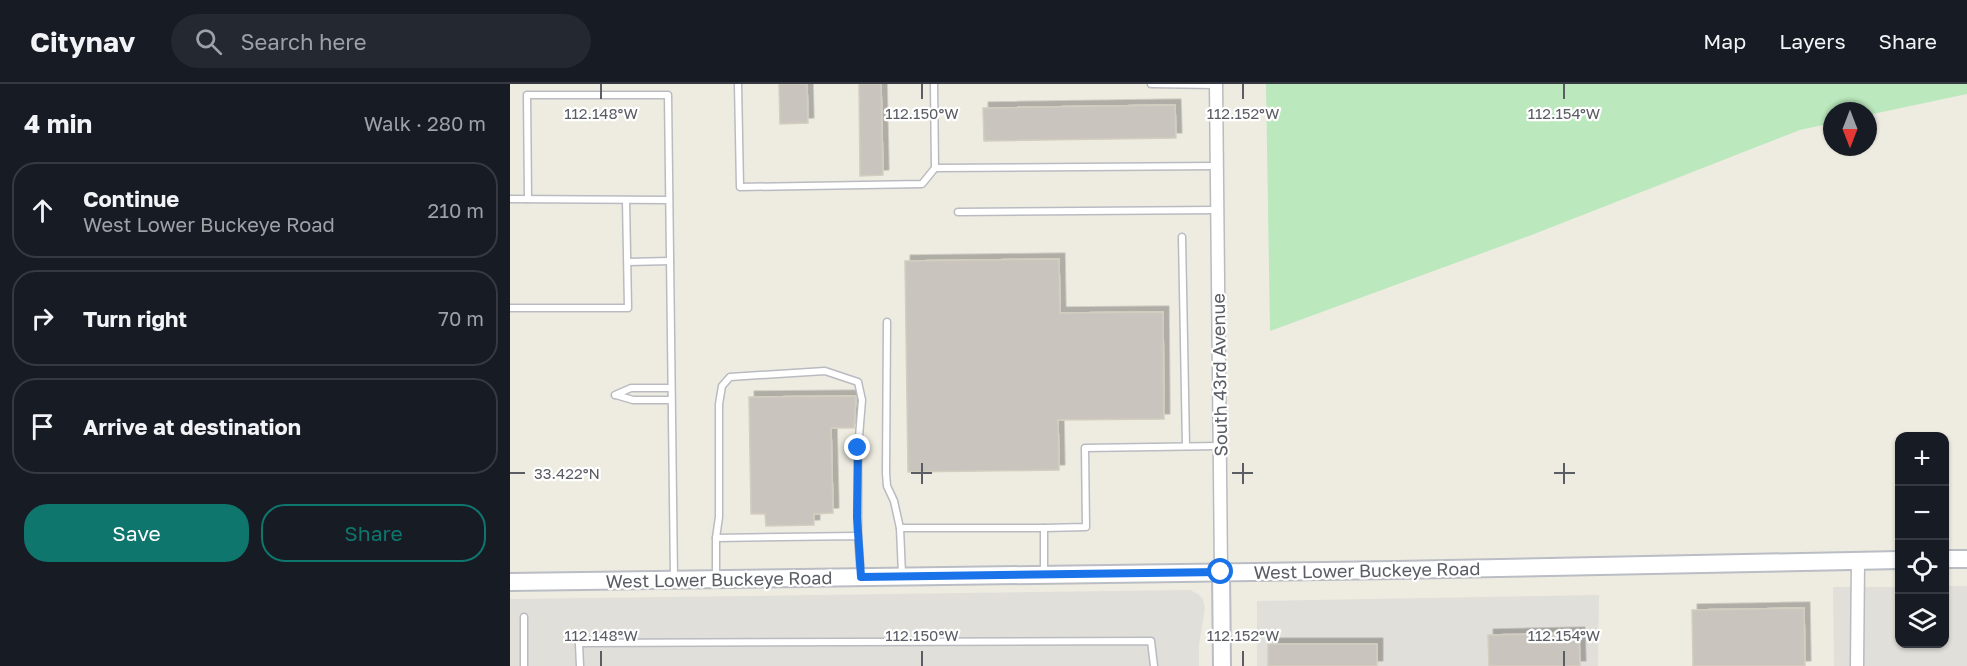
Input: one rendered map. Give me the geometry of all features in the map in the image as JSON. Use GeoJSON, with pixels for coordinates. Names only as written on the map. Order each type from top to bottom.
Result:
{"type":"FeatureCollection","features":[{"type":"Feature","properties":{"kind":"main road"},"geometry":{"type":"LineString","coordinates":[[1949,559],[1967,559]]}},
{"type":"Feature","properties":{"kind":"main road","name":"West Lower Buckeye Road"},"geometry":{"type":"LineString","coordinates":[[510,582],[902,578],[1895,560]]}},
{"type":"Feature","properties":{"kind":"main road","name":"South 43rd Avenue"},"geometry":{"type":"LineString","coordinates":[[1221,572],[1222,666]]}},
{"type":"Feature","properties":{"kind":"street","name":"South 43rd Avenue"},"geometry":{"type":"LineString","coordinates":[[1216,84],[1221,572]]}},
{"type":"Feature","properties":{"kind":"street"},"geometry":{"type":"LineString","coordinates":[[1857,666],[1858,561]]}},
{"type":"Feature","properties":{"kind":"lane"},"geometry":{"type":"LineString","coordinates":[[738,84],[740,187],[922,184],[935,168],[934,84]]}},
{"type":"Feature","properties":{"kind":"lane"},"geometry":{"type":"LineString","coordinates":[[1151,84],[1216,84]]}},
{"type":"Feature","properties":{"kind":"lane"},"geometry":{"type":"LineString","coordinates":[[528,199],[527,95],[668,95],[674,580]]}},
{"type":"Feature","properties":{"kind":"lane"},"geometry":{"type":"LineString","coordinates":[[935,168],[1217,165]]}},
{"type":"Feature","properties":{"kind":"lane"},"geometry":{"type":"LineString","coordinates":[[510,200],[669,200]]}},
{"type":"Feature","properties":{"kind":"lane"},"geometry":{"type":"LineString","coordinates":[[510,308],[628,308],[626,200]]}},
{"type":"Feature","properties":{"kind":"lane"},"geometry":{"type":"LineString","coordinates":[[958,212],[1217,210]]}},
{"type":"Feature","properties":{"kind":"lane"},"geometry":{"type":"LineString","coordinates":[[1182,237],[1186,446]]}},
{"type":"Feature","properties":{"kind":"lane"},"geometry":{"type":"LineString","coordinates":[[628,262],[670,261]]}},
{"type":"Feature","properties":{"kind":"lane"},"geometry":{"type":"LineString","coordinates":[[887,322],[886,473],[887,486],[894,501],[900,528],[902,578]]}},
{"type":"Feature","properties":{"kind":"lane"},"geometry":{"type":"LineString","coordinates":[[716,579],[716,538],[719,517],[719,404],[722,386],[730,377],[825,371],[858,382],[862,400],[858,448],[858,536],[861,577]]}},
{"type":"Feature","properties":{"kind":"lane"},"geometry":{"type":"LineString","coordinates":[[671,388],[631,388],[615,395],[633,400],[671,400]]}},
{"type":"Feature","properties":{"kind":"lane"},"geometry":{"type":"LineString","coordinates":[[900,528],[1086,527],[1085,448],[1220,446]]}},
{"type":"Feature","properties":{"kind":"lane"},"geometry":{"type":"LineString","coordinates":[[1044,528],[1044,575]]}},
{"type":"Feature","properties":{"kind":"lane"},"geometry":{"type":"LineString","coordinates":[[716,538],[858,536]]}},
{"type":"Feature","properties":{"kind":"lane"},"geometry":{"type":"LineString","coordinates":[[524,617],[524,666]]}},
{"type":"Feature","properties":{"kind":"lane"},"geometry":{"type":"LineString","coordinates":[[580,666],[579,643],[1151,641],[1154,666]]}},
{"type":"Feature","properties":{"kind":"shaded area"},"geometry":{"type":"Polygon","coordinates":[[[1949,586],[1967,586],[1967,666],[1834,666],[1833,587],[1895,587],[1895,648],[1949,648],[1949,586]]]}},
{"type":"Feature","properties":{"kind":"shaded area"},"geometry":{"type":"Polygon","coordinates":[[[1190,590],[1203,599],[1205,608],[1199,645],[1199,666],[510,666],[510,599],[1190,590]]]}},
{"type":"Feature","properties":{"kind":"shaded area"},"geometry":{"type":"Polygon","coordinates":[[[1599,595],[1598,666],[1257,666],[1257,601],[1599,595]]]}},
{"type":"Feature","properties":{"kind":"green space"},"geometry":{"type":"Polygon","coordinates":[[[1266,84],[1967,84],[1967,94],[1877,113],[1877,102],[1823,102],[1823,125],[1800,130],[1529,236],[1270,331],[1266,84]]]}},
{"type":"Feature","properties":{"kind":"building"},"geometry":{"type":"Polygon","coordinates":[[[779,84],[807,84],[808,123],[780,124],[779,84]]]}},
{"type":"Feature","properties":{"kind":"building"},"geometry":{"type":"Polygon","coordinates":[[[859,84],[881,84],[883,175],[860,176],[859,84]]]}},
{"type":"Feature","properties":{"kind":"building"},"geometry":{"type":"Polygon","coordinates":[[[1175,105],[1176,138],[984,141],[983,108],[1175,105]]]}},
{"type":"Feature","properties":{"kind":"building"},"geometry":{"type":"Polygon","coordinates":[[[1059,259],[1060,313],[1163,312],[1164,419],[1058,420],[1059,470],[908,472],[905,261],[1059,259]]]}},
{"type":"Feature","properties":{"kind":"building"},"geometry":{"type":"Polygon","coordinates":[[[856,396],[854,428],[831,428],[833,513],[814,514],[814,525],[766,526],[765,514],[751,514],[749,397],[856,396]]]}},
{"type":"Feature","properties":{"kind":"building"},"geometry":{"type":"Polygon","coordinates":[[[1804,608],[1805,666],[1693,666],[1692,610],[1804,608]]]}},
{"type":"Feature","properties":{"kind":"building"},"geometry":{"type":"Polygon","coordinates":[[[1579,633],[1580,666],[1489,666],[1488,635],[1579,633]]]}},
{"type":"Feature","properties":{"kind":"building"},"geometry":{"type":"Polygon","coordinates":[[[1268,644],[1377,644],[1377,666],[1268,666],[1268,644]]]}},
{"type":"Feature","properties":{"kind":"route"},"geometry":{"type":"LineString","coordinates":[[858,448],[857,517],[861,577],[1221,572]]}}]}
